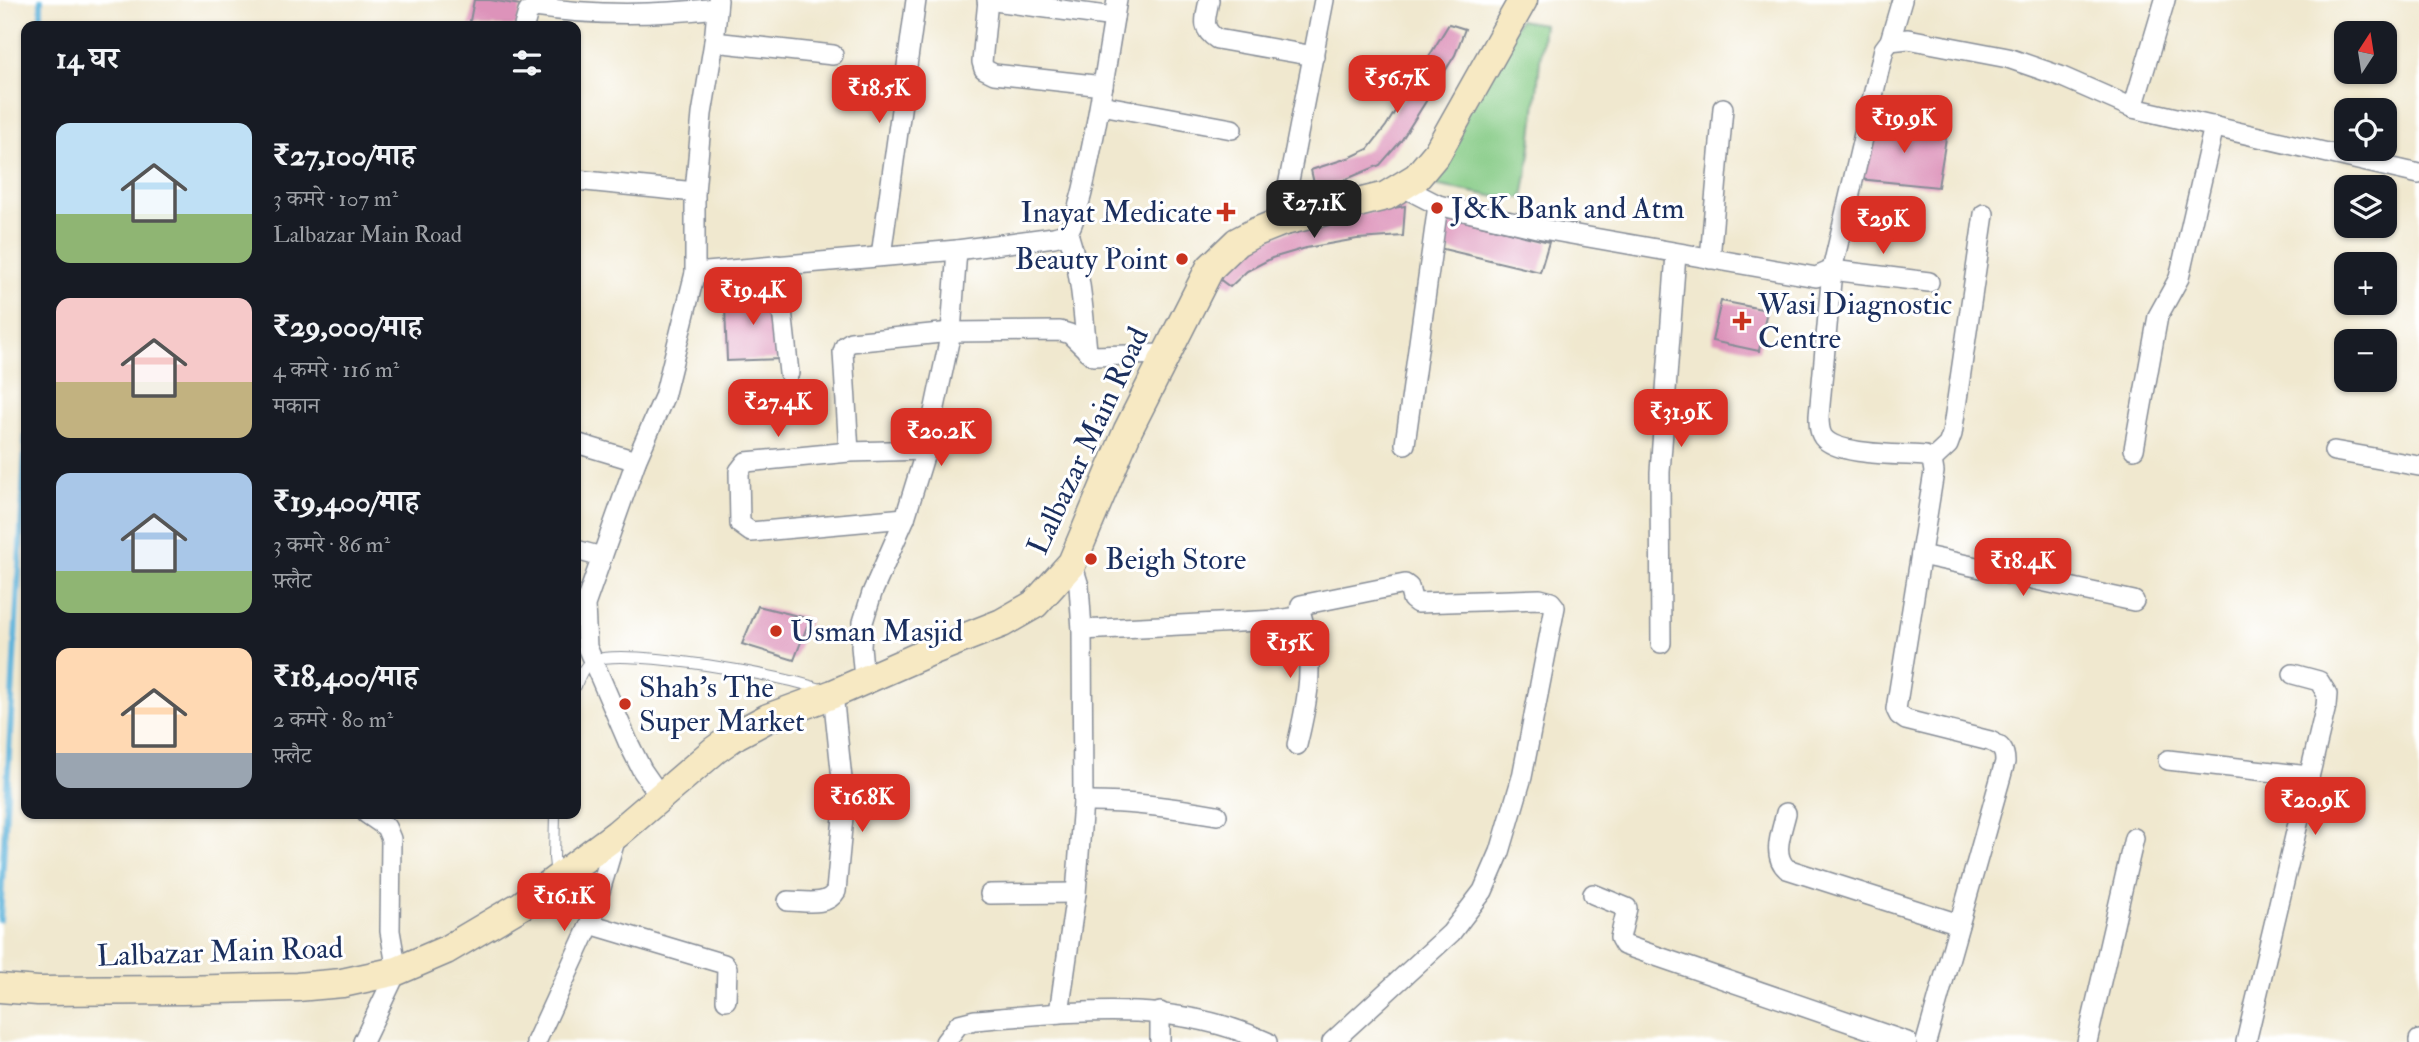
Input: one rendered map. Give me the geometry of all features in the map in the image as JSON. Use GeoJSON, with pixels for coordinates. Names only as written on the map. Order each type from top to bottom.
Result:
{"type":"FeatureCollection","features":[{"type":"Feature","properties":{"kind":"main road","name":"Lalbazar Main Road"},"geometry":{"type":"LineString","coordinates":[[0,988],[38,991],[297,987],[342,983],[397,971],[446,950],[522,905],[617,834],[736,735],[768,718],[833,694],[1002,623],[1035,604],[1072,564],[1128,430],[1164,354],[1210,268],[1237,242],[1281,222],[1375,199],[1403,187],[1417,177],[1437,153],[1523,0]]}},
{"type":"Feature","properties":{"kind":"street"},"geometry":{"type":"LineString","coordinates":[[881,256],[916,0]]}},
{"type":"Feature","properties":{"kind":"street"},"geometry":{"type":"LineString","coordinates":[[1087,351],[1077,258],[1068,233],[1075,218],[1102,95],[1116,9],[988,0],[982,62],[984,69],[994,74],[1102,95],[1232,129]]}},
{"type":"Feature","properties":{"kind":"street"},"geometry":{"type":"LineString","coordinates":[[1209,0],[1205,25],[1208,33],[1217,39],[1314,56]]}},
{"type":"Feature","properties":{"kind":"street"},"geometry":{"type":"LineString","coordinates":[[1281,222],[1324,0]]}},
{"type":"Feature","properties":{"kind":"street"},"geometry":{"type":"LineString","coordinates":[[1902,0],[1890,41],[1884,49],[1832,270],[1819,416],[1822,435],[1829,443],[1865,452],[1925,456],[1932,460]]}},
{"type":"Feature","properties":{"kind":"street"},"geometry":{"type":"LineString","coordinates":[[2133,108],[2165,0]]}},
{"type":"Feature","properties":{"kind":"street"},"geometry":{"type":"LineString","coordinates":[[525,21],[528,12],[535,7],[574,13],[618,14],[717,4],[714,42],[702,114],[695,192],[695,273],[664,397],[636,461],[585,605],[586,651],[642,770],[660,796]]}},
{"type":"Feature","properties":{"kind":"street"},"geometry":{"type":"LineString","coordinates":[[1890,41],[1908,39],[2021,62],[2133,108],[2419,174]]}},
{"type":"Feature","properties":{"kind":"street"},"geometry":{"type":"LineString","coordinates":[[714,42],[834,55]]}},
{"type":"Feature","properties":{"kind":"street"},"geometry":{"type":"LineString","coordinates":[[1710,259],[1723,108]]}},
{"type":"Feature","properties":{"kind":"street"},"geometry":{"type":"LineString","coordinates":[[2134,449],[2158,316],[2179,278],[2214,126]]}},
{"type":"Feature","properties":{"kind":"street"},"geometry":{"type":"LineString","coordinates":[[581,181],[695,192]]}},
{"type":"Feature","properties":{"kind":"street"},"geometry":{"type":"LineString","coordinates":[[1403,187],[1438,205],[1537,228],[1676,254],[1816,277],[1832,270],[1929,282]]}},
{"type":"Feature","properties":{"kind":"street"},"geometry":{"type":"LineString","coordinates":[[1405,444],[1438,205]]}},
{"type":"Feature","properties":{"kind":"street"},"geometry":{"type":"LineString","coordinates":[[1932,460],[1948,445],[1952,434],[1984,214]]}},
{"type":"Feature","properties":{"kind":"street"},"geometry":{"type":"LineString","coordinates":[[695,273],[957,250],[1068,233]]}},
{"type":"Feature","properties":{"kind":"street"},"geometry":{"type":"LineString","coordinates":[[864,679],[861,646],[863,622],[872,593],[905,518],[926,450],[951,332],[957,250]]}},
{"type":"Feature","properties":{"kind":"street"},"geometry":{"type":"LineString","coordinates":[[1661,643],[1660,471],[1676,254]]}},
{"type":"Feature","properties":{"kind":"street"},"geometry":{"type":"LineString","coordinates":[[777,265],[789,373]]}},
{"type":"Feature","properties":{"kind":"street"},"geometry":{"type":"LineString","coordinates":[[849,452],[844,352],[845,346],[851,342],[951,332],[1060,331],[1070,334],[1093,356],[1164,354]]}},
{"type":"Feature","properties":{"kind":"street"},"geometry":{"type":"LineString","coordinates":[[581,444],[636,461]]}},
{"type":"Feature","properties":{"kind":"street"},"geometry":{"type":"LineString","coordinates":[[905,518],[751,532],[740,524],[739,471],[746,462],[849,452],[926,450]]}},
{"type":"Feature","properties":{"kind":"street"},"geometry":{"type":"LineString","coordinates":[[2334,452],[2419,466]]}},
{"type":"Feature","properties":{"kind":"street"},"geometry":{"type":"LineString","coordinates":[[1926,1042],[2005,762],[2005,752],[1999,745],[1906,720],[1896,709],[1934,472],[1932,460]]}},
{"type":"Feature","properties":{"kind":"street"},"geometry":{"type":"LineString","coordinates":[[581,551],[602,557]]}},
{"type":"Feature","properties":{"kind":"street"},"geometry":{"type":"LineString","coordinates":[[1921,555],[2134,601]]}},
{"type":"Feature","properties":{"kind":"street"},"geometry":{"type":"LineString","coordinates":[[1059,1013],[1076,892],[1083,802],[1082,631],[1079,586],[1072,564]]}},
{"type":"Feature","properties":{"kind":"street"},"geometry":{"type":"LineString","coordinates":[[1297,745],[1311,671],[1301,605],[1405,584],[1417,603],[1540,599],[1551,602],[1555,607],[1522,777],[1500,852],[1483,891],[1451,933],[1332,1042]]}},
{"type":"Feature","properties":{"kind":"street"},"geometry":{"type":"LineString","coordinates":[[1082,631],[1277,620],[1299,617],[1301,614]]}},
{"type":"Feature","properties":{"kind":"street"},"geometry":{"type":"LineString","coordinates":[[2246,1042],[2326,706],[2327,694],[2319,681],[2293,674]]}},
{"type":"Feature","properties":{"kind":"street"},"geometry":{"type":"LineString","coordinates":[[788,901],[826,901],[833,898],[836,891],[843,817],[833,694]]}},
{"type":"Feature","properties":{"kind":"street"},"geometry":{"type":"LineString","coordinates":[[2168,760],[2309,776]]}},
{"type":"Feature","properties":{"kind":"street"},"geometry":{"type":"LineString","coordinates":[[1083,802],[1158,805],[1217,815]]}},
{"type":"Feature","properties":{"kind":"street"},"geometry":{"type":"LineString","coordinates":[[1786,813],[1777,852],[1780,863],[1787,869],[1959,924]]}},
{"type":"Feature","properties":{"kind":"street"},"geometry":{"type":"LineString","coordinates":[[363,1042],[397,971],[390,930],[391,839],[386,827],[374,819]]}},
{"type":"Feature","properties":{"kind":"street"},"geometry":{"type":"LineString","coordinates":[[536,1042],[590,925],[617,834]]}},
{"type":"Feature","properties":{"kind":"street"},"geometry":{"type":"LineString","coordinates":[[2087,1042],[2134,838]]}},
{"type":"Feature","properties":{"kind":"street"},"geometry":{"type":"LineString","coordinates":[[990,894],[1076,892]]}},
{"type":"Feature","properties":{"kind":"street"},"geometry":{"type":"LineString","coordinates":[[1593,894],[1627,908],[1620,938],[1624,945],[1906,1042]]}},
{"type":"Feature","properties":{"kind":"street"},"geometry":{"type":"LineString","coordinates":[[590,925],[724,964],[727,968],[726,1000]]}},
{"type":"Feature","properties":{"kind":"street"},"geometry":{"type":"LineString","coordinates":[[945,1042],[959,1024],[975,1020],[1131,1010],[1160,1012],[1212,1023],[1267,1042]]}},
{"type":"Feature","properties":{"kind":"street"},"geometry":{"type":"LineString","coordinates":[[1160,1012],[1160,1042]]}},
{"type":"Feature","properties":{"kind":"lane"},"geometry":{"type":"LineString","coordinates":[[581,676],[586,666],[586,651],[699,665],[798,682],[833,694]]}},
{"type":"Feature","properties":{"kind":"lane"},"geometry":{"type":"LineString","coordinates":[[555,819],[556,881]]}},
{"type":"Feature","properties":{"kind":"green space"},"geometry":{"type":"Polygon","coordinates":[[[1519,20],[1544,24],[1533,133],[1523,198],[1497,197],[1424,183],[1519,20]]]}},
{"type":"Feature","properties":{"kind":"building"},"geometry":{"type":"Polygon","coordinates":[[[474,0],[521,5],[518,21],[470,21],[474,0]]]}},
{"type":"Feature","properties":{"kind":"building"},"geometry":{"type":"Polygon","coordinates":[[[1449,24],[1465,29],[1455,55],[1401,141],[1380,165],[1337,183],[1315,188],[1311,170],[1368,149],[1386,126],[1449,24]]]}},
{"type":"Feature","properties":{"kind":"building"},"geometry":{"type":"Polygon","coordinates":[[[1873,120],[1947,132],[1938,187],[1859,179],[1873,120]]]}},
{"type":"Feature","properties":{"kind":"building"},"geometry":{"type":"Polygon","coordinates":[[[1405,206],[1403,236],[1357,239],[1306,248],[1272,258],[1247,271],[1230,287],[1214,275],[1235,251],[1316,222],[1405,206]]]}},
{"type":"Feature","properties":{"kind":"building"},"geometry":{"type":"Polygon","coordinates":[[[1443,216],[1549,242],[1540,272],[1439,248],[1443,216]]]}},
{"type":"Feature","properties":{"kind":"building"},"geometry":{"type":"Polygon","coordinates":[[[761,284],[762,304],[779,303],[781,359],[727,361],[725,305],[741,304],[740,285],[761,284]]]}},
{"type":"Feature","properties":{"kind":"building"},"geometry":{"type":"Polygon","coordinates":[[[1721,301],[1767,310],[1759,351],[1712,341],[1721,301]]]}},
{"type":"Feature","properties":{"kind":"building","name":"Usman Masjid"},"geometry":{"type":"Polygon","coordinates":[[[758,606],[810,619],[794,660],[742,644],[758,606]]]}},
{"type":"Feature","properties":{"kind":"waterway"},"geometry":{"type":"LineString","coordinates":[[41,0],[41,21]]}},
{"type":"Feature","properties":{"kind":"waterway"},"geometry":{"type":"LineString","coordinates":[[0,920],[21,530]]}},
{"type":"Feature","properties":{"kind":"place","name":"J&K Bank and Atm"},"geometry":{"type":"Point","coordinates":[1437,208]}},
{"type":"Feature","properties":{"kind":"place","name":"Inayat Medicate"},"geometry":{"type":"Point","coordinates":[1226,212]}},
{"type":"Feature","properties":{"kind":"place","name":"Beauty Point"},"geometry":{"type":"Point","coordinates":[1182,259]}},
{"type":"Feature","properties":{"kind":"place","name":"Wasi Diagnostic Centre"},"geometry":{"type":"Point","coordinates":[1742,321]}},
{"type":"Feature","properties":{"kind":"place","name":"Beigh Store"},"geometry":{"type":"Point","coordinates":[1091,559]}},
{"type":"Feature","properties":{"kind":"place","name":"Usman Masjid"},"geometry":{"type":"Point","coordinates":[776,631]}},
{"type":"Feature","properties":{"kind":"place","name":"Shah's The Super Market"},"geometry":{"type":"Point","coordinates":[625,704]}}]}
